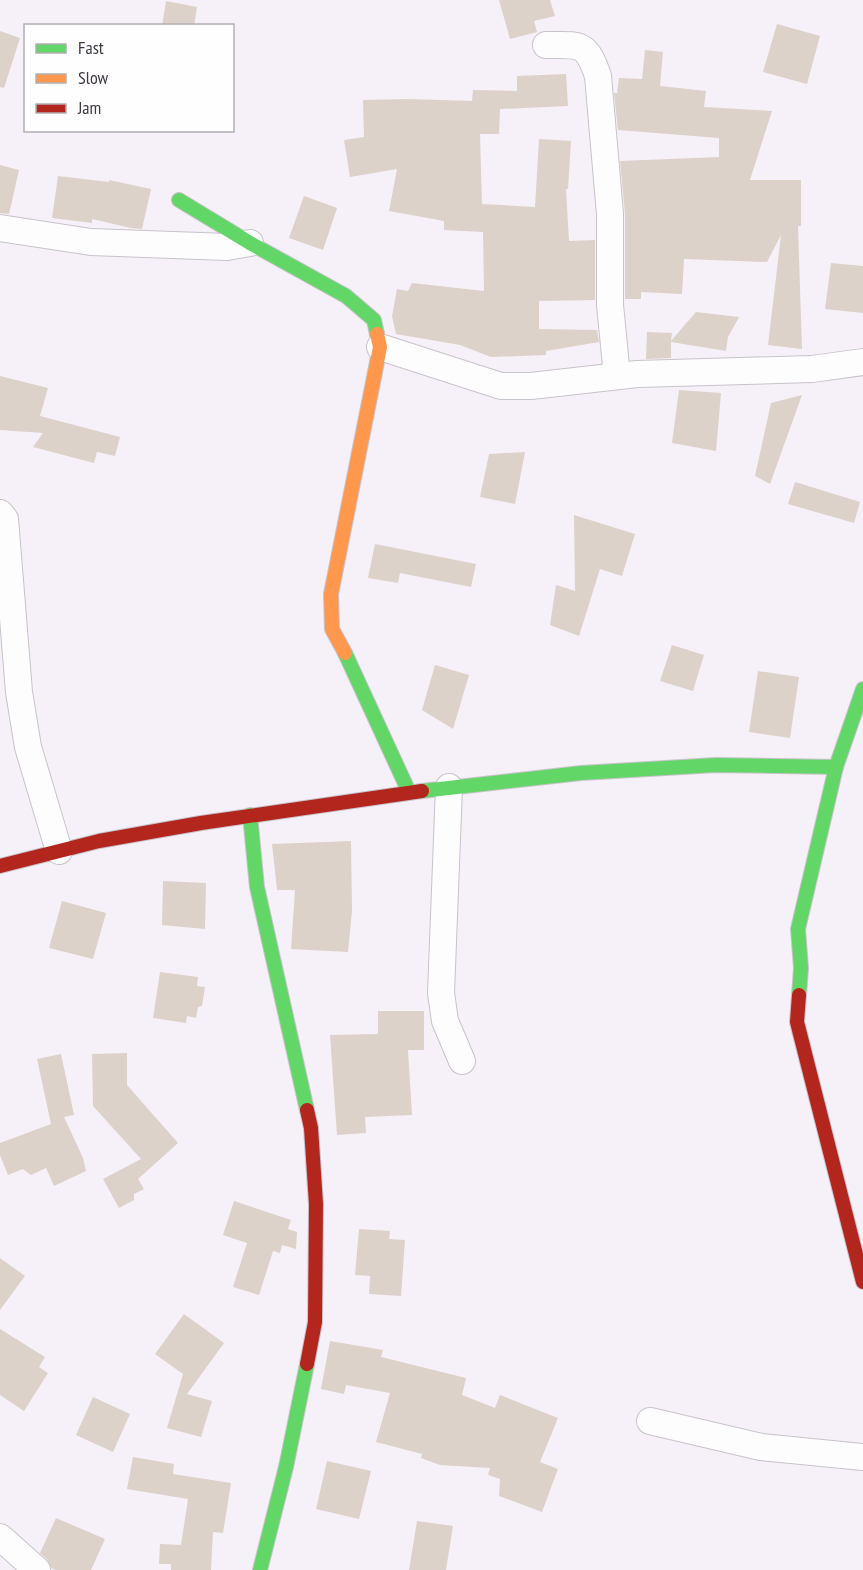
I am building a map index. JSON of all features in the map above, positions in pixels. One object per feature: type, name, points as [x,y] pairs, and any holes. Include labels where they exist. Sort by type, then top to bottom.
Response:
[{"type":"street","points":[[546,45],[576,45],[591,55],[598,76],[610,214],[610,305],[617,376]]},
{"type":"street","points":[[179,200],[249,243],[346,296],[374,320],[380,347],[331,594],[332,629],[409,792]]},
{"type":"street","points":[[0,228],[91,242],[227,247],[249,243]]},
{"type":"street","points":[[380,347],[501,386],[531,386],[617,376],[813,369],[863,362]]},
{"type":"street","points":[[0,513],[5,519],[19,692],[28,747],[59,851]]},
{"type":"street","points":[[863,688],[836,767],[798,929],[801,968],[797,1022],[863,1282]]},
{"type":"street","points":[[0,866],[99,842],[249,815],[409,792],[581,773],[716,765],[836,767]]},
{"type":"street","points":[[449,788],[441,993],[445,1021],[462,1061]]},
{"type":"street","points":[[249,815],[256,886],[311,1128],[316,1204],[315,1322],[286,1467],[260,1570]]},
{"type":"street","points":[[650,1421],[761,1447],[863,1457]]},
{"type":"street","points":[[0,1537],[37,1570]]},
{"type":"building","points":[[499,0],[550,0],[555,16],[534,21],[537,32],[510,39]]},
{"type":"building","points":[[166,1],[197,7],[194,24],[162,24]]},
{"type":"building","points":[[777,24],[820,36],[807,84],[763,72]]},
{"type":"building","points":[[0,31],[20,38],[4,88],[0,87]]},
{"type":"building","points":[[645,50],[663,52],[660,86],[706,91],[704,107],[772,111],[750,180],[801,180],[801,226],[798,226],[802,349],[768,345],[781,235],[767,262],[684,259],[682,294],[641,292],[641,299],[625,299],[625,214],[620,161],[719,157],[719,138],[618,130],[614,93],[617,93],[619,78],[642,79]]},
{"type":"building","points":[[566,74],[568,106],[500,109],[499,134],[480,134],[482,204],[535,207],[539,139],[571,141],[568,189],[566,189],[569,241],[595,240],[595,300],[539,301],[539,329],[597,330],[599,342],[546,351],[546,355],[491,357],[460,345],[396,334],[392,316],[397,289],[408,291],[412,283],[484,291],[483,232],[444,230],[444,221],[389,211],[397,169],[350,177],[344,140],[364,137],[363,100],[472,101],[473,90],[517,91],[517,76]]},
{"type":"building","points":[[0,165],[19,170],[9,214],[0,213]]},
{"type":"building","points":[[58,176],[109,182],[109,180],[151,189],[142,229],[92,219],[92,223],[52,218]]},
{"type":"building","points":[[304,196],[337,208],[323,250],[289,238]]},
{"type":"building","points":[[831,263],[863,266],[863,313],[825,309]]},
{"type":"building","points":[[696,312],[739,317],[728,337],[726,351],[671,342],[671,358],[646,359],[647,332],[672,333],[671,341]]},
{"type":"building","points":[[0,376],[48,388],[40,416],[120,437],[115,456],[97,452],[94,463],[33,447],[43,433],[0,430]]},
{"type":"building","points":[[679,390],[721,393],[716,451],[672,443]]},
{"type":"building","points":[[802,395],[770,484],[755,476],[771,403]]},
{"type":"building","points":[[525,452],[515,504],[480,497],[489,454]]},
{"type":"building","points":[[795,482],[860,502],[854,523],[788,504]]},
{"type":"building","points":[[574,515],[635,534],[622,576],[600,569],[579,636],[550,625],[556,585],[575,591]]},
{"type":"building","points":[[375,544],[476,564],[471,587],[400,573],[398,583],[368,578]]},
{"type":"building","points":[[672,645],[704,655],[693,691],[660,681]]},
{"type":"building","points":[[435,665],[469,675],[453,729],[422,710]]},
{"type":"building","points":[[758,671],[799,677],[790,738],[749,732]]},
{"type":"building","points":[[351,841],[352,911],[348,952],[291,949],[295,890],[277,890],[272,844]]},
{"type":"building","points":[[163,881],[206,883],[205,929],[162,925]]},
{"type":"building","points":[[62,901],[106,913],[93,959],[49,948]]},
{"type":"building","points":[[160,972],[198,977],[197,986],[205,987],[202,1006],[198,1007],[196,1018],[187,1016],[186,1023],[153,1018]]},
{"type":"building","points":[[378,1011],[424,1011],[424,1050],[408,1050],[412,1115],[365,1117],[366,1133],[337,1135],[330,1035],[378,1034]]},
{"type":"building","points":[[127,1053],[127,1085],[178,1143],[138,1179],[144,1189],[134,1194],[134,1200],[119,1208],[103,1179],[141,1159],[93,1106],[92,1054]]},
{"type":"building","points":[[61,1054],[74,1115],[64,1117],[83,1158],[86,1171],[54,1186],[46,1168],[31,1175],[23,1169],[8,1175],[0,1155],[0,1143],[51,1124],[37,1059]]},
{"type":"building","points":[[234,1201],[291,1220],[288,1229],[297,1232],[296,1249],[282,1245],[280,1253],[273,1251],[259,1295],[233,1287],[247,1243],[223,1235]]},
{"type":"building","points":[[359,1229],[390,1231],[389,1239],[405,1240],[401,1296],[369,1294],[370,1276],[355,1275]]},
{"type":"building","points":[[0,1258],[25,1276],[0,1310]]},
{"type":"building","points":[[184,1314],[224,1343],[187,1394],[212,1401],[201,1437],[167,1428],[183,1374],[155,1354]]},
{"type":"building","points":[[0,1329],[45,1357],[39,1367],[48,1373],[24,1411],[0,1395]]},
{"type":"building","points":[[330,1341],[383,1350],[381,1357],[466,1378],[462,1395],[495,1408],[500,1395],[558,1418],[540,1462],[558,1469],[542,1512],[499,1496],[500,1479],[488,1475],[490,1468],[440,1465],[421,1458],[422,1454],[376,1442],[390,1393],[346,1385],[344,1394],[321,1389]]},
{"type":"building","points":[[93,1397],[130,1414],[113,1452],[76,1435]]},
{"type":"building","points":[[133,1457],[174,1464],[173,1474],[231,1483],[223,1533],[213,1532],[211,1570],[171,1570],[171,1564],[159,1564],[160,1544],[181,1545],[188,1499],[127,1489]]},
{"type":"building","points":[[327,1461],[371,1471],[359,1519],[316,1509]]},
{"type":"building","points":[[56,1518],[105,1539],[91,1570],[56,1570],[51,1568],[47,1559],[40,1553]]},
{"type":"building","points":[[417,1521],[453,1526],[446,1570],[409,1570]]},
{"type":"traffic: fast","points":[[179,200],[250,243],[346,296],[374,320],[377,334]]},
{"type":"traffic: fast","points":[[345,653],[409,792]]},
{"type":"traffic: fast","points":[[799,995],[801,968],[798,929],[836,767],[863,689]]},
{"type":"traffic: fast","points":[[422,791],[581,773],[716,765],[836,767]]},
{"type":"traffic: fast","points":[[250,815],[257,887],[307,1110]]},
{"type":"traffic: fast","points":[[260,1570],[286,1467],[307,1364]]},
{"type":"traffic: slow","points":[[345,653],[332,629],[331,594],[380,347],[377,334]]},
{"type":"traffic: jam","points":[[0,866],[99,841],[201,823],[422,791]]},
{"type":"traffic: jam","points":[[799,995],[797,1022],[863,1282]]},
{"type":"traffic: jam","points":[[307,1110],[311,1128],[316,1204],[315,1322],[307,1364]]}]
